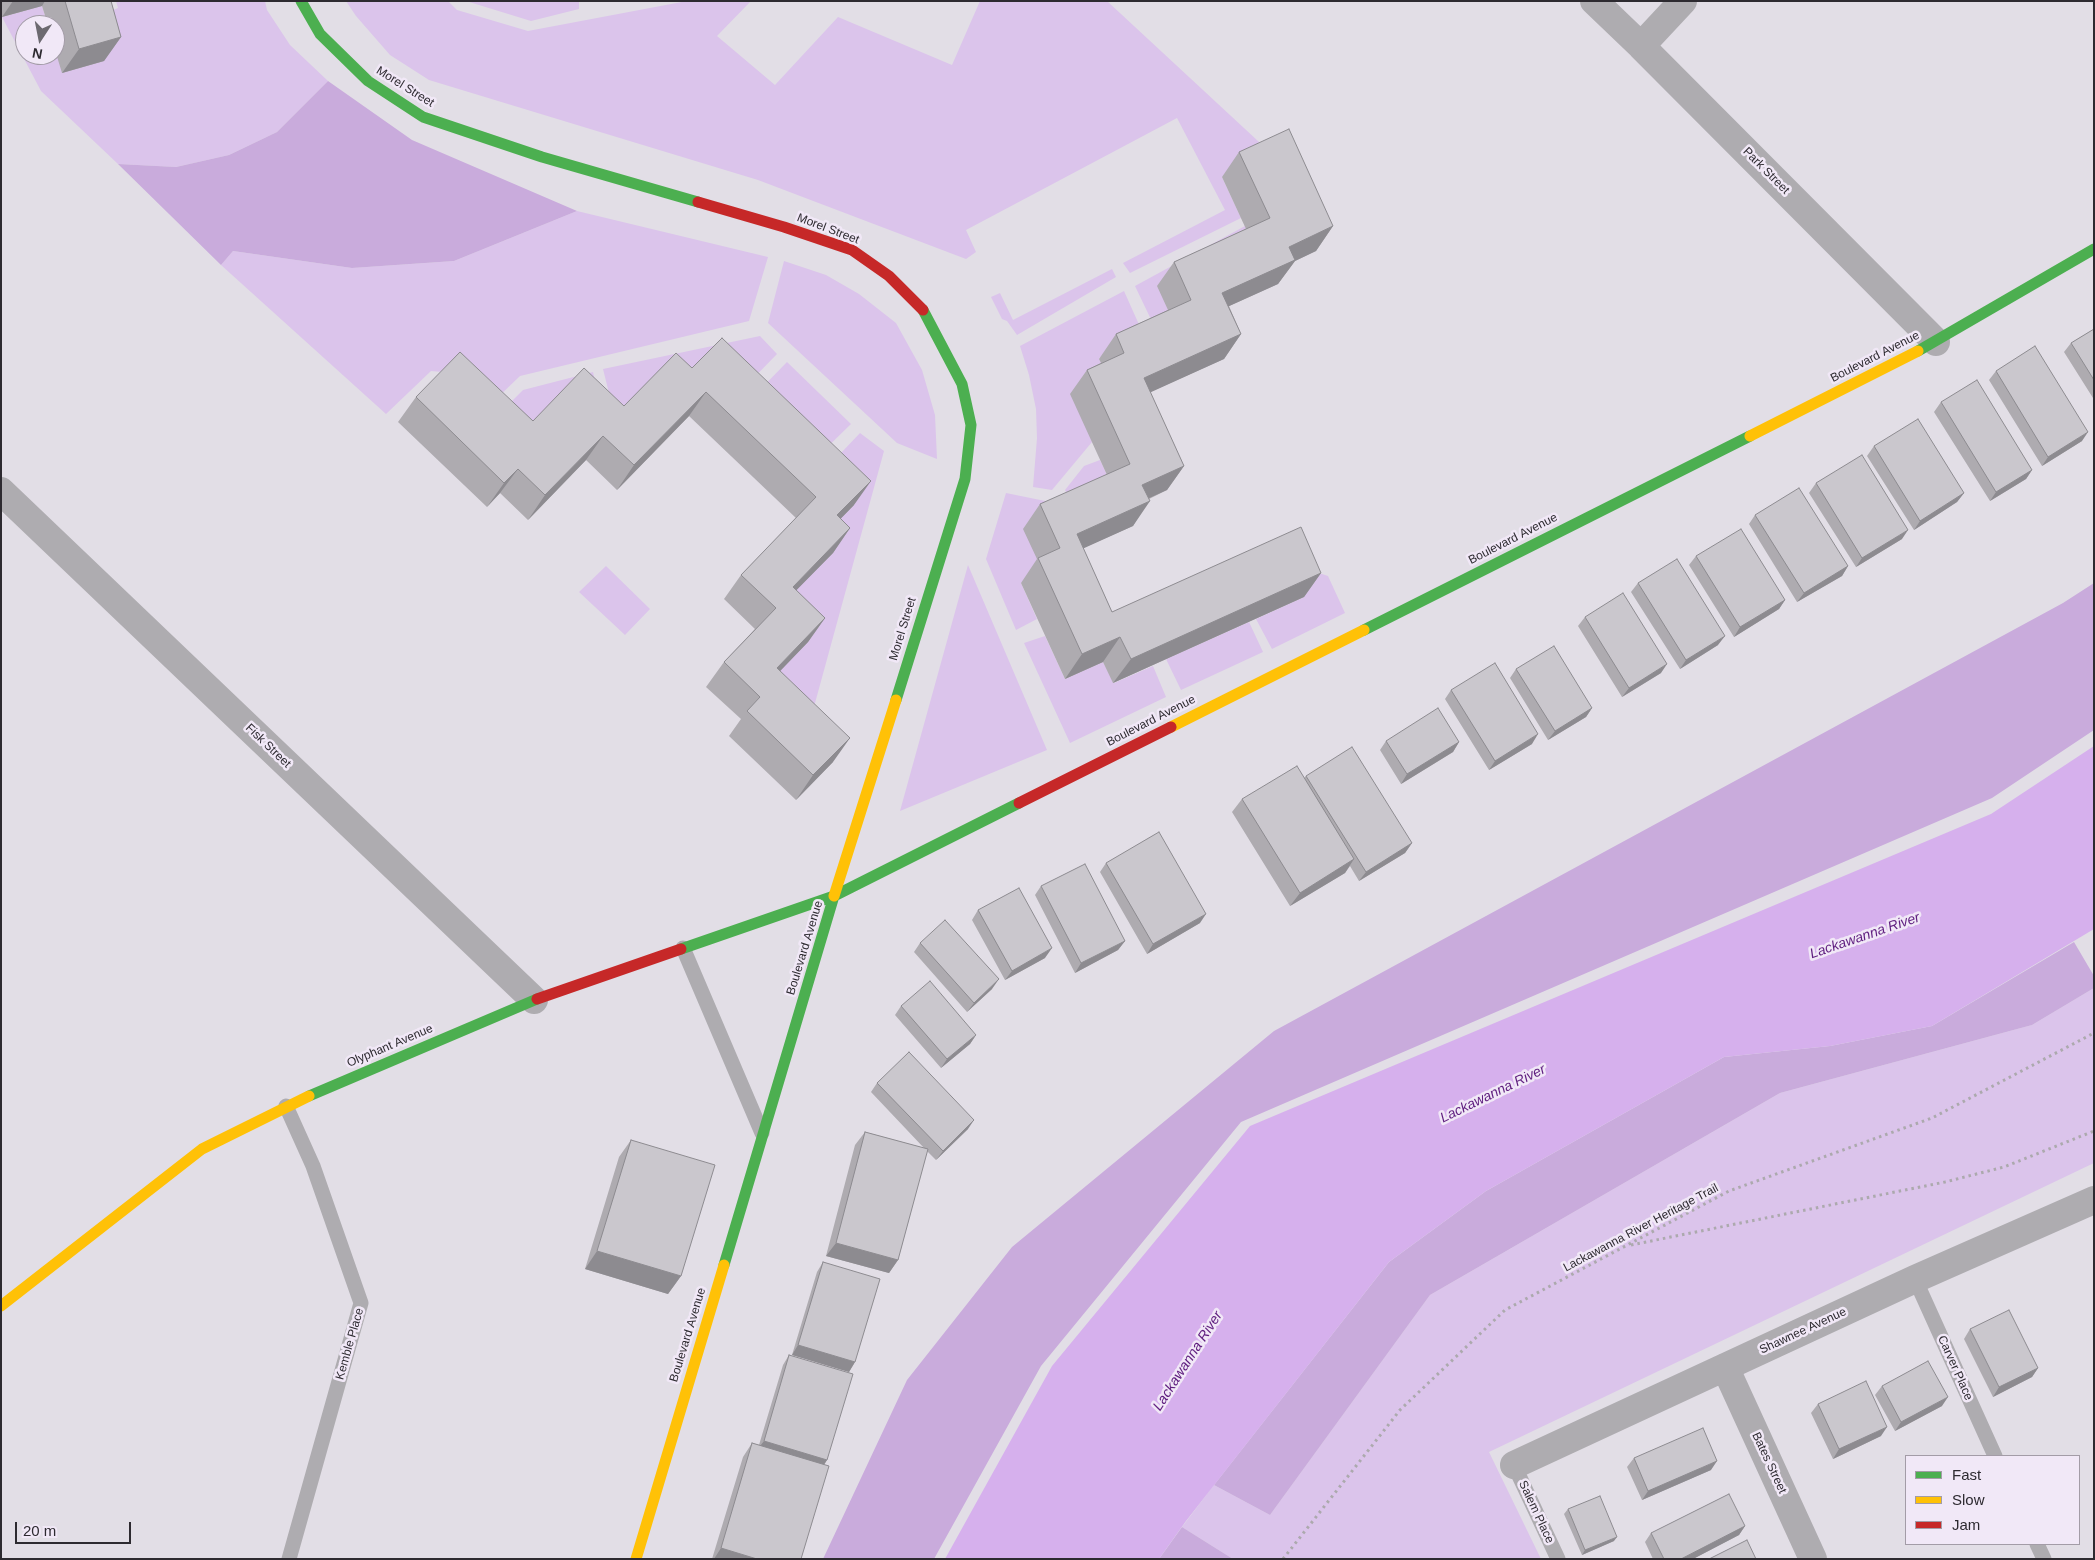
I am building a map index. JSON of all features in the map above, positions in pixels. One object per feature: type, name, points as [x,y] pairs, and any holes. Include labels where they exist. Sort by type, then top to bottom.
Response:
[{"type":"street","name":"Morel Street","points":[[301,1],[320,34],[368,81],[423,116],[542,157],[784,227],[852,250],[889,276],[922,308],[962,384],[971,425],[965,479],[834,896]]},
{"type":"street","name":"Park Street","points":[[1594,1],[1936,342]]},
{"type":"street","points":[[1641,46],[1683,1]]},
{"type":"street","name":"Boulevard Avenue","points":[[636,1559],[834,896],[1936,342],[2094,250]]},
{"type":"street","name":"Fisk Street","points":[[1,491],[534,1000]]},
{"type":"street","name":"Olyphant Avenue","points":[[1,1306],[202,1149],[286,1106],[534,1000],[834,896]]},
{"type":"street","name":"Shawnee Avenue","points":[[1514,1465],[1915,1279],[2094,1200]]},
{"type":"street","name":"Bates Street","points":[[1725,1367],[1813,1559]]},
{"type":"lane","points":[[683,948],[763,1135]]},
{"type":"lane","name":"Kemble Place","points":[[286,1106],[312,1166],[361,1303],[289,1559]]},
{"type":"lane","name":"Carver Place","points":[[1915,1279],[1995,1455]]},
{"type":"lane","name":"Salem Place","points":[[1514,1465],[1558,1559]]},
{"type":"lane","points":[[2037,1545],[2044,1559]]},
{"type":"path","name":"Lackawanna River Heritage Trail","points":[[1283,1559],[1400,1410],[1505,1310],[1729,1191],[1932,1118],[2094,1033]]},
{"type":"path","points":[[1626,1246],[1945,1182],[2004,1167],[2094,1130]]},
{"type":"shaded area","points":[[116,1],[265,1],[267,10],[290,45],[328,81],[277,132],[229,155],[176,167],[118,164],[41,91],[27,65],[65,65],[65,42],[92,19],[118,8]]},
{"type":"shaded area","points":[[346,1],[448,1],[457,10],[528,31],[687,1],[751,1],[717,36],[775,85],[838,17],[952,65],[980,1],[1107,1],[1272,154],[1222,177],[1241,218],[1130,273],[1123,263],[1225,210],[1177,118],[966,230],[976,252],[966,259],[758,180],[429,80],[390,55],[356,16]]},
{"type":"shaded area","points":[[466,1],[579,1],[579,9],[531,21]]},
{"type":"shaded area","points":[[42,6],[45,15],[15,15],[15,42],[2,17]]},
{"type":"shaded area","points":[[328,81],[412,140],[577,211],[454,261],[352,268],[233,251],[221,265],[118,164],[176,167],[229,155],[277,132]]},
{"type":"shaded area","points":[[577,211],[768,257],[749,321],[520,376],[494,401],[465,374],[431,371],[386,414],[221,265],[233,251],[352,268],[454,261]]},
{"type":"shaded area","points":[[1245,226],[1252,242],[1174,324],[1157,332],[1135,286]]},
{"type":"shaded area","points":[[784,261],[826,275],[859,294],[896,323],[922,370],[935,415],[937,459],[897,443],[768,323]]},
{"type":"shaded area","points":[[1112,269],[1116,277],[1017,335],[1007,321],[1002,319],[991,297],[1000,293],[1013,320]]},
{"type":"shaded area","points":[[1124,291],[1145,338],[1099,358],[1107,377],[1092,442],[1052,490],[1033,487],[1037,438],[1036,409],[1029,375],[1020,346]]},
{"type":"shaded area","points":[[760,336],[777,354],[738,394],[616,421],[603,369]]},
{"type":"shaded area","points":[[787,362],[851,424],[810,464],[747,403]]},
{"type":"shaded area","points":[[593,372],[607,431],[529,432],[503,410],[523,390]]},
{"type":"shaded area","points":[[860,433],[884,451],[809,725],[760,692],[776,611],[821,474]]},
{"type":"shaded area","points":[[1100,460],[1113,488],[1073,506],[1065,490],[1084,466]]},
{"type":"shaded area","points":[[1006,493],[1055,503],[1043,573],[1021,583],[1037,619],[1016,630],[986,559]]},
{"type":"shaded area","points":[[1289,563],[1328,576],[1345,613],[1272,649],[1256,619],[1304,597]]},
{"type":"shaded area","points":[[968,565],[1047,750],[900,811]]},
{"type":"shaded area","points":[[606,566],[650,609],[625,635],[579,592]]},
{"type":"shaded area","points":[[2094,583],[2094,730],[1992,798],[1241,1122],[1041,1366],[934,1559],[823,1559],[907,1380],[1012,1247],[1274,1031],[2063,603]]},
{"type":"shaded area","points":[[1249,622],[1263,652],[1181,690],[1166,659]]},
{"type":"shaded area","points":[[1045,636],[1065,679],[1103,662],[1114,683],[1153,666],[1166,697],[1070,743],[1024,643]]},
{"type":"shaded area","points":[[2074,942],[2094,976],[2094,988],[2032,1025],[1780,1093],[1430,1295],[1270,1515],[1214,1485],[1389,1262],[1486,1191],[1724,1057],[1830,1046],[1932,1026]]},
{"type":"shaded area","points":[[2094,988],[2094,1163],[1489,1452],[1541,1559],[1233,1559],[1182,1527],[1214,1485],[1270,1515],[1430,1295],[1780,1093],[2032,1025]]},
{"type":"shaded area","points":[[1182,1527],[1233,1559],[1159,1559]]},
{"type":"water","name":"Lackawanna River","points":[[2094,746],[2094,929],[1932,1026],[1830,1046],[1724,1057],[1486,1191],[1389,1262],[1186,1521],[1159,1559],[945,1559],[1052,1366],[1250,1126],[1991,814]]},
{"type":"building","points":[[65,1],[111,1],[121,37],[79,49]]},
{"type":"building","points":[[1289,129],[1333,226],[1289,247],[1295,260],[1222,293],[1241,334],[1144,378],[1184,466],[1142,485],[1150,501],[1077,534],[1112,612],[1301,527],[1321,573],[1131,659],[1120,637],[1082,654],[1038,558],[1060,548],[1040,504],[1130,464],[1087,370],[1124,353],[1116,334],[1191,300],[1174,262],[1270,218],[1239,152]]},
{"type":"building","points":[[2094,329],[2094,380],[2071,343]]},
{"type":"building","points":[[722,338],[871,481],[837,515],[850,528],[793,587],[825,618],[777,668],[850,738],[813,775],[747,711],[760,697],[724,662],[776,608],[741,575],[816,497],[706,392],[634,465],[603,436],[545,495],[518,469],[504,483],[416,397],[460,352],[533,421],[584,368],[624,406],[676,353],[692,368]]},
{"type":"building","points":[[2035,346],[2088,432],[2048,457],[1996,371]]},
{"type":"building","points":[[1977,380],[2032,470],[1996,492],[1941,402]]},
{"type":"building","points":[[1918,419],[1964,493],[1920,521],[1874,446]]},
{"type":"building","points":[[1862,455],[1908,530],[1862,558],[1816,483]]},
{"type":"building","points":[[1799,488],[1848,566],[1804,593],[1755,515]]},
{"type":"building","points":[[1741,529],[1785,600],[1740,627],[1696,556]]},
{"type":"building","points":[[1677,559],[1725,636],[1686,660],[1638,583]]},
{"type":"building","points":[[1623,593],[1667,664],[1629,688],[1585,617]]},
{"type":"building","points":[[1554,646],[1592,708],[1555,731],[1516,669]]},
{"type":"building","points":[[1495,663],[1538,734],[1495,761],[1451,690]]},
{"type":"building","points":[[1438,708],[1459,742],[1407,774],[1386,741]]},
{"type":"building","points":[[1352,747],[1412,843],[1366,872],[1306,776]]},
{"type":"building","points":[[1297,766],[1354,859],[1300,893],[1242,799]]},
{"type":"building","points":[[1159,832],[1206,914],[1153,944],[1106,863]]},
{"type":"building","points":[[1085,864],[1125,941],[1081,963],[1041,886]]},
{"type":"building","points":[[1019,888],[1052,948],[1012,971],[978,910]]},
{"type":"building","points":[[945,920],[999,979],[974,1003],[920,943]]},
{"type":"building","points":[[930,981],[976,1035],[947,1059],[901,1006]]},
{"type":"building","points":[[909,1052],[974,1120],[943,1151],[877,1083]]},
{"type":"building","points":[[865,1132],[928,1149],[898,1260],[836,1243]]},
{"type":"building","points":[[631,1140],[715,1165],[681,1276],[597,1251]]},
{"type":"building","points":[[823,1262],[880,1279],[855,1362],[798,1345]]},
{"type":"building","points":[[2009,1310],[2038,1368],[1999,1387],[1970,1329]]},
{"type":"building","points":[[789,1355],[853,1374],[827,1460],[764,1441]]},
{"type":"building","points":[[1928,1361],[1948,1397],[1901,1422],[1882,1386]]},
{"type":"building","points":[[1866,1381],[1887,1427],[1839,1449],[1818,1404]]},
{"type":"building","points":[[1703,1428],[1717,1461],[1648,1491],[1634,1458]]},
{"type":"building","points":[[752,1443],[829,1466],[801,1559],[757,1559],[721,1548]]},
{"type":"building","points":[[1729,1494],[1745,1526],[1681,1559],[1664,1559],[1651,1533]]},
{"type":"building","points":[[1600,1496],[1617,1537],[1585,1550],[1568,1509]]},
{"type":"building","points":[[1747,1540],[1756,1559],[1709,1559]]},
{"type":"traffic: fast","points":[[301,1],[320,34],[368,81],[423,117],[542,157],[698,202]]},
{"type":"traffic: fast","points":[[1918,351],[2094,249]]},
{"type":"traffic: fast","points":[[896,700],[965,479],[971,425],[962,384],[923,310]]},
{"type":"traffic: fast","points":[[1364,630],[1750,436]]},
{"type":"traffic: fast","points":[[681,949],[834,896],[1019,803]]},
{"type":"traffic: fast","points":[[724,1265],[834,896]]},
{"type":"traffic: fast","points":[[309,1096],[537,999]]},
{"type":"traffic: slow","points":[[1750,436],[1918,351]]},
{"type":"traffic: slow","points":[[1171,727],[1364,630]]},
{"type":"traffic: slow","points":[[834,896],[896,700]]},
{"type":"traffic: slow","points":[[1,1306],[202,1149],[309,1096]]},
{"type":"traffic: slow","points":[[636,1559],[724,1265]]},
{"type":"traffic: jam","points":[[698,202],[784,227],[852,250],[889,276],[923,310]]},
{"type":"traffic: jam","points":[[1019,803],[1171,727]]},
{"type":"traffic: jam","points":[[537,999],[681,949]]}]
